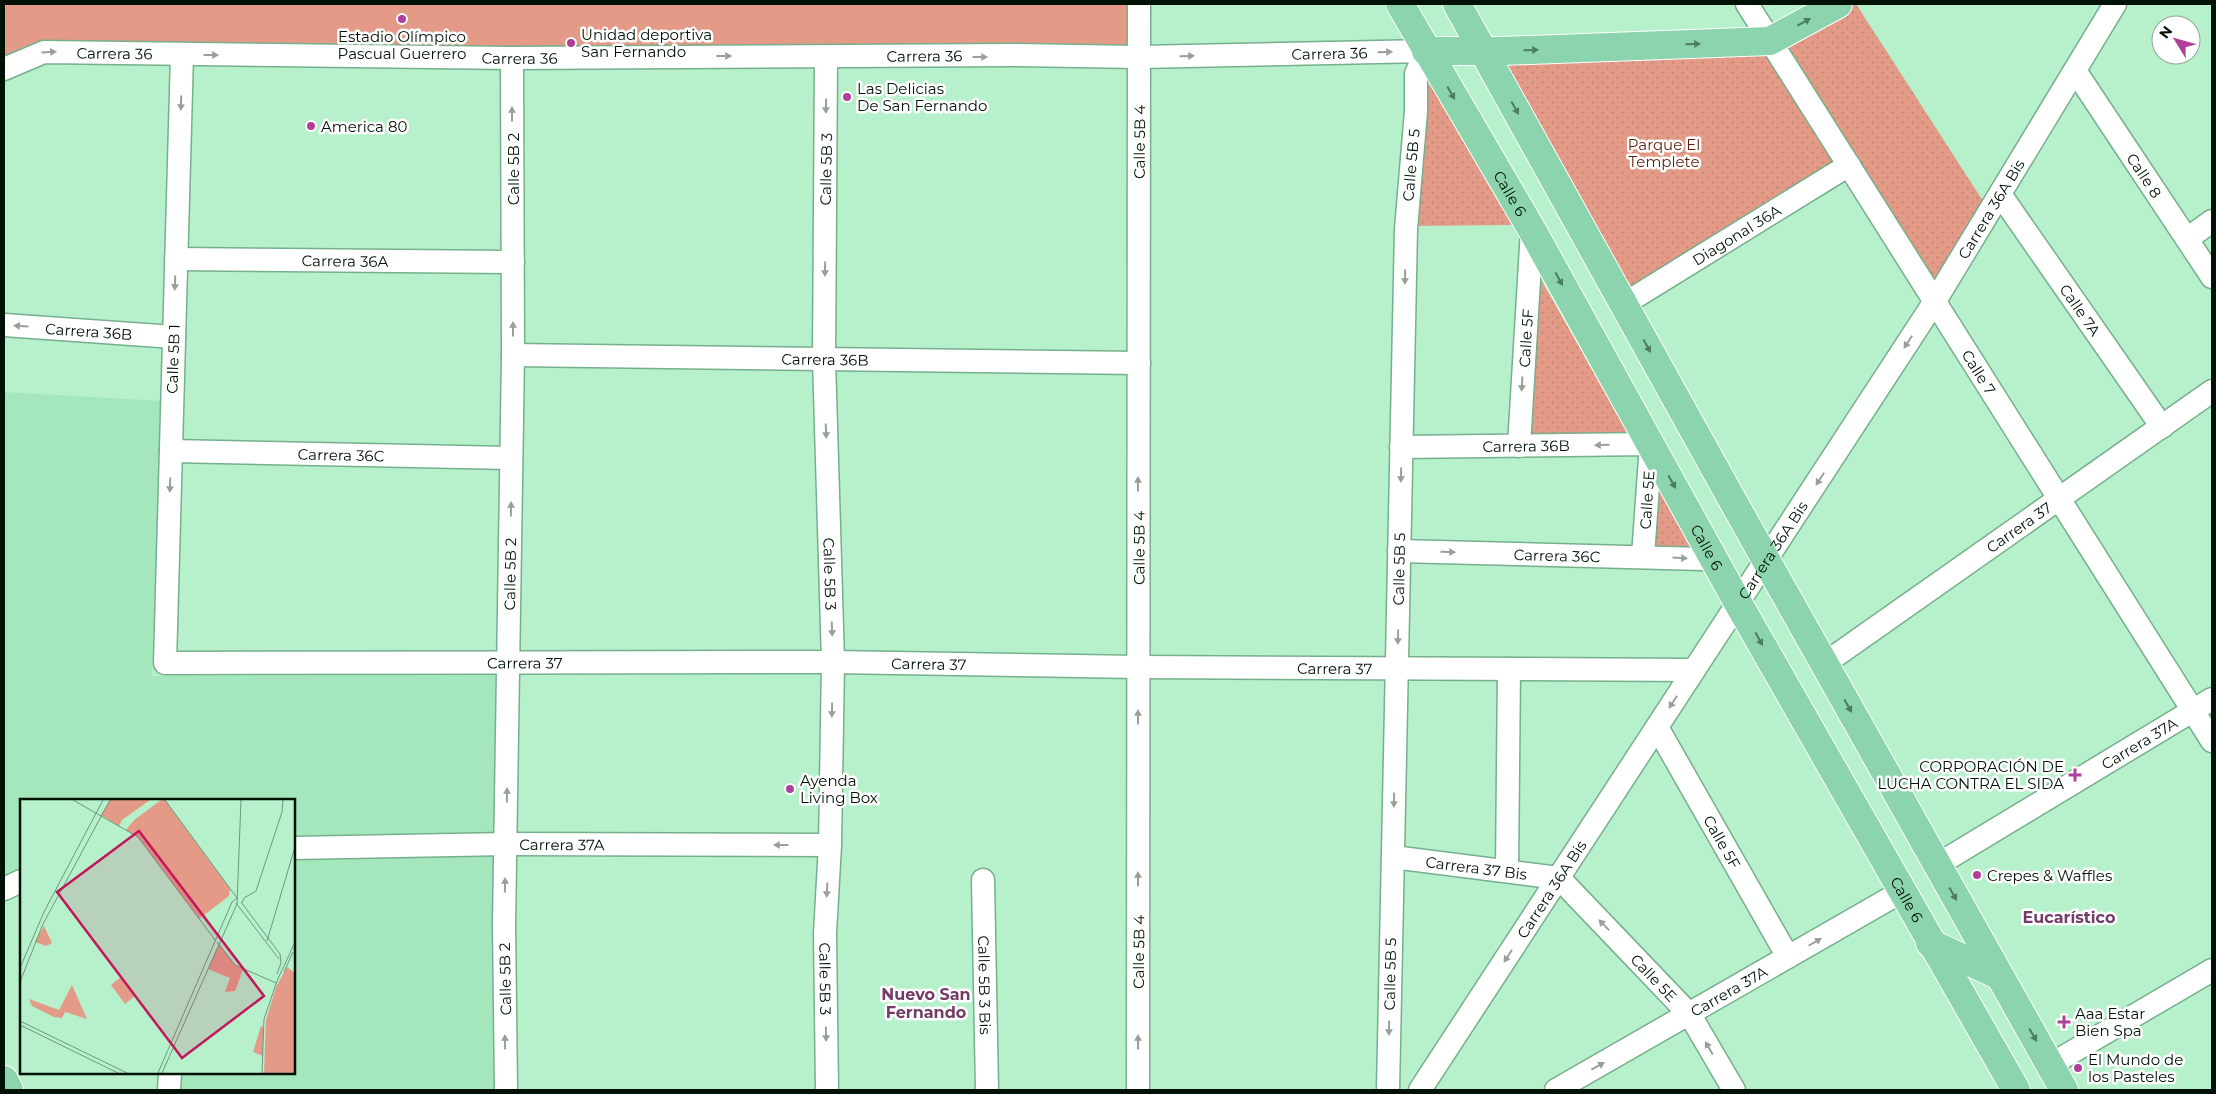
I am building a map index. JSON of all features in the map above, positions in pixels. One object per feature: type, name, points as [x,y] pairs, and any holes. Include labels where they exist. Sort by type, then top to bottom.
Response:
[{"type":"main road","name":"Calle 6","points":[[1400,4],[1532,230],[2009,1088]]},
{"type":"main road","points":[[1457,4],[1824,664],[2064,1090]]},
{"type":"main road","name":"Carrera 36","points":[[1426,51],[1770,41],[1838,4]]},
{"type":"main road","points":[[1930,943],[1998,975]]},
{"type":"main road","points":[[4,1080],[9,1090]]},
{"type":"street","name":"Calle 5B 4","points":[[1138,1090],[1139,4]]},
{"type":"street","name":"Calle 7","points":[[1747,4],[2212,741]]},
{"type":"street","name":"Carrera 36A Bis","points":[[1420,1090],[1766,560],[1778,545],[1935,301],[2076,72],[2115,4]]},
{"type":"street","name":"Carrera 36","points":[[4,69],[44,52],[512,58],[781,56],[826,58],[1014,55],[1139,57],[1426,51]]},
{"type":"street","name":"Calle 5B 5","points":[[1388,1090],[1406,229],[1416,111],[1416,74],[1426,51]]},
{"type":"street","name":"Calle 5B 1","points":[[165,663],[182,55]]},
{"type":"street","name":"Calle 5B 2","points":[[506,1090],[504,935],[510,663],[513,355],[512,58]]},
{"type":"street","name":"Calle 5B 3","points":[[826,58],[824,359],[834,662],[830,845],[825,933],[827,1090]]},
{"type":"street","name":"Calle 8","points":[[2076,72],[2212,277]]},
{"type":"street","name":"Diagonal 36A","points":[[1624,304],[1849,165]]},
{"type":"street","name":"Calle 7A","points":[[2000,194],[2162,427]]},
{"type":"street","points":[[2187,239],[2212,221]]},
{"type":"street","name":"Calle 5F","points":[[1519,446],[1532,230]]},
{"type":"street","name":"Carrera 36A","points":[[176,258],[513,262]]},
{"type":"street","name":"Carrera 36B","points":[[4,325],[174,337]]},
{"type":"street","name":"Carrera 36B","points":[[513,355],[1138,363]]},
{"type":"street","name":"Carrera 37","points":[[1824,664],[2212,392]]},
{"type":"street","name":"Carrera 36B","points":[[1402,447],[1651,444]]},
{"type":"street","name":"Calle 5E","points":[[1643,556],[1651,444]]},
{"type":"street","name":"Carrera 36C","points":[[171,452],[512,458]]},
{"type":"street","name":"Carrera 36C","points":[[1399,551],[1713,558]]},
{"type":"street","name":"Carrera 37","points":[[165,663],[834,662],[1138,667],[1694,670]]},
{"type":"street","points":[[1507,870],[1509,669]]},
{"type":"street","name":"Carrera 37A","points":[[1937,865],[2212,699]]},
{"type":"street","name":"Calle 5F","points":[[1657,727],[1788,957]]},
{"type":"street","name":"Carrera 37A","points":[[295,848],[506,844],[830,845]]},
{"type":"street","name":"Carrera 37 Bis","points":[[1393,858],[1507,870],[1559,878]]},
{"type":"street","name":"Calle 5E","points":[[1559,878],[1690,1015],[1734,1090]]},
{"type":"street","name":"Calle 5B 3 Bis","points":[[983,880],[986,1090]]},
{"type":"street","points":[[4,889],[20,881]]},
{"type":"street","name":"Carrera 37A","points":[[1556,1090],[1690,1015],[1901,892]]},
{"type":"street","points":[[2050,1065],[2212,970]]},
{"type":"street","points":[[169,1090],[170,1074]]},
{"type":"shaded area","points":[[4,392],[162,401],[152,676],[499,674],[495,836],[295,837],[295,799],[20,799],[20,870],[4,878]]},
{"type":"shaded area","points":[[506,844],[506,1090],[169,1090],[170,1074],[295,1074],[295,848]]},
{"type":"green space","name":"Unidad deportiva San Fernando","points":[[4,4],[1139,4],[1139,57],[44,52],[4,69]]},
{"type":"green space","name":"Parque El Templete","points":[[1838,4],[1856,4],[1983,201],[1935,301],[1849,165],[1624,304],[1494,70],[1502,51],[1770,41]]},
{"type":"green space","points":[[1433,84],[1512,225],[1410,226],[1422,86]]},
{"type":"green space","points":[[1539,276],[1629,435],[1522,443]]},
{"type":"green space","points":[[1654,474],[1698,557],[1646,553]]},
{"type":"place","name":"Estadio Olímpico Pascual Guerrero","points":[[402,19]]},
{"type":"place","name":"Unidad deportiva San Fernando","points":[[571,43]]},
{"type":"place","name":"Las Delicias De San Fernando","points":[[847,97]]},
{"type":"place","name":"America 80","points":[[311,126]]},
{"type":"place","name":"CORPORACIÓN DE LUCHA CONTRA EL SIDA","points":[[2075,775]]},
{"type":"place","name":"Ayenda Living Box","points":[[790,789]]},
{"type":"place","name":"Crepes & Waffles","points":[[1977,875]]},
{"type":"place","name":"Aaa Estar Bien Spa","points":[[2064,1022]]},
{"type":"place","name":"El Mundo de los Pasteles","points":[[2078,1068]]},
{"type":"district","name":"Eucarístico","points":[[2069,917]]},
{"type":"district","name":"Nuevo San Fernando","points":[[926,1003]]}]
